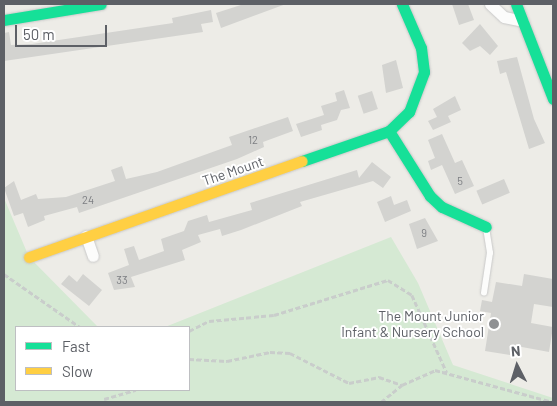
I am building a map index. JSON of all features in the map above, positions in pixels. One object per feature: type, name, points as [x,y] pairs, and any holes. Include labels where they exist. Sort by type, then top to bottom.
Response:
[{"type":"street","points":[[4,20],[101,4]]},
{"type":"street","name":"The Mount","points":[[29,257],[389,131],[409,112],[424,72],[421,48],[402,4]]},
{"type":"street","points":[[490,4],[504,16],[523,21]]},
{"type":"street","points":[[516,4],[553,99]]},
{"type":"street","points":[[389,131],[430,196],[442,207],[486,227]]},
{"type":"street","points":[[86,236],[94,256]]},
{"type":"lane","points":[[484,293],[490,252],[486,227]]},
{"type":"path","points":[[4,274],[79,326]]},
{"type":"path","points":[[190,331],[210,321],[274,314],[388,280],[412,295],[448,373]]},
{"type":"path","points":[[190,358],[227,362],[270,352],[290,353],[349,383],[379,377],[402,385]]},
{"type":"path","points":[[381,402],[402,385],[435,370],[553,402]]},
{"type":"path","points":[[104,399],[132,391]]},
{"type":"green space","points":[[4,198],[29,257],[97,326],[15,326],[15,391],[190,391],[190,326],[168,326],[391,237],[418,283],[453,365],[553,398],[553,402],[4,402]]},
{"type":"building","points":[[244,4],[286,4],[221,28],[216,13]]},
{"type":"building","points":[[452,4],[468,4],[474,20],[459,25]]},
{"type":"building","points":[[211,10],[213,22],[201,24],[203,32],[4,61],[4,33],[9,32],[11,45],[32,44],[173,23],[172,18]]},
{"type":"building","points":[[480,24],[498,46],[490,55],[480,46],[470,51],[462,43]]},
{"type":"building","points":[[517,57],[534,119],[545,143],[529,149],[506,72],[500,74],[497,61]]},
{"type":"building","points":[[396,60],[403,88],[386,93],[382,65]]},
{"type":"building","points":[[344,90],[350,108],[341,110],[337,120],[321,125],[322,130],[301,137],[296,124],[324,115],[321,106],[337,101],[335,93]]},
{"type":"building","points":[[372,91],[378,109],[364,114],[358,96]]},
{"type":"building","points":[[455,96],[461,110],[448,116],[451,122],[433,130],[428,121],[437,117],[433,109]]},
{"type":"building","points":[[288,117],[293,131],[263,142],[264,147],[237,159],[79,213],[77,207],[44,216],[45,220],[28,227],[23,213],[14,216],[4,188],[14,181],[21,200],[36,194],[38,199],[66,197],[115,181],[111,170],[122,166],[126,179],[157,172],[232,145],[229,137]]},
{"type":"building","points":[[442,134],[455,163],[462,160],[474,186],[455,194],[442,165],[431,170],[428,161],[435,158],[428,140]]},
{"type":"building","points":[[372,162],[391,177],[383,188],[373,181],[300,202],[302,206],[222,236],[220,229],[198,235],[201,242],[182,250],[185,260],[131,277],[135,287],[114,290],[108,273],[129,265],[124,249],[134,246],[139,260],[164,251],[161,239],[184,231],[188,221],[207,215],[209,222],[252,210],[250,203],[357,170],[359,178]]},
{"type":"building","points":[[504,179],[510,193],[482,205],[476,191]]},
{"type":"building","points":[[391,196],[394,205],[407,200],[411,211],[385,222],[377,202]]},
{"type":"building","points":[[425,218],[438,241],[417,249],[409,224]]},
{"type":"building","points":[[83,274],[102,290],[89,306],[61,284],[69,275],[77,282]]},
{"type":"building","points":[[524,274],[553,279],[553,307],[534,304],[531,323],[553,327],[549,352],[511,345],[510,355],[485,351],[491,313],[480,311],[482,300],[492,302],[496,282],[522,286]]},
{"type":"traffic: fast","points":[[4,20],[101,4]]},
{"type":"traffic: fast","points":[[302,161],[389,131],[409,112],[424,72],[421,48],[402,4]]},
{"type":"traffic: fast","points":[[516,4],[553,99]]},
{"type":"traffic: fast","points":[[389,131],[430,196],[442,207],[486,227]]},
{"type":"traffic: slow","points":[[29,257],[302,161]]},
{"type":"place","name":"The Mount Junior Infant & Nursery School","points":[[494,324]]}]
